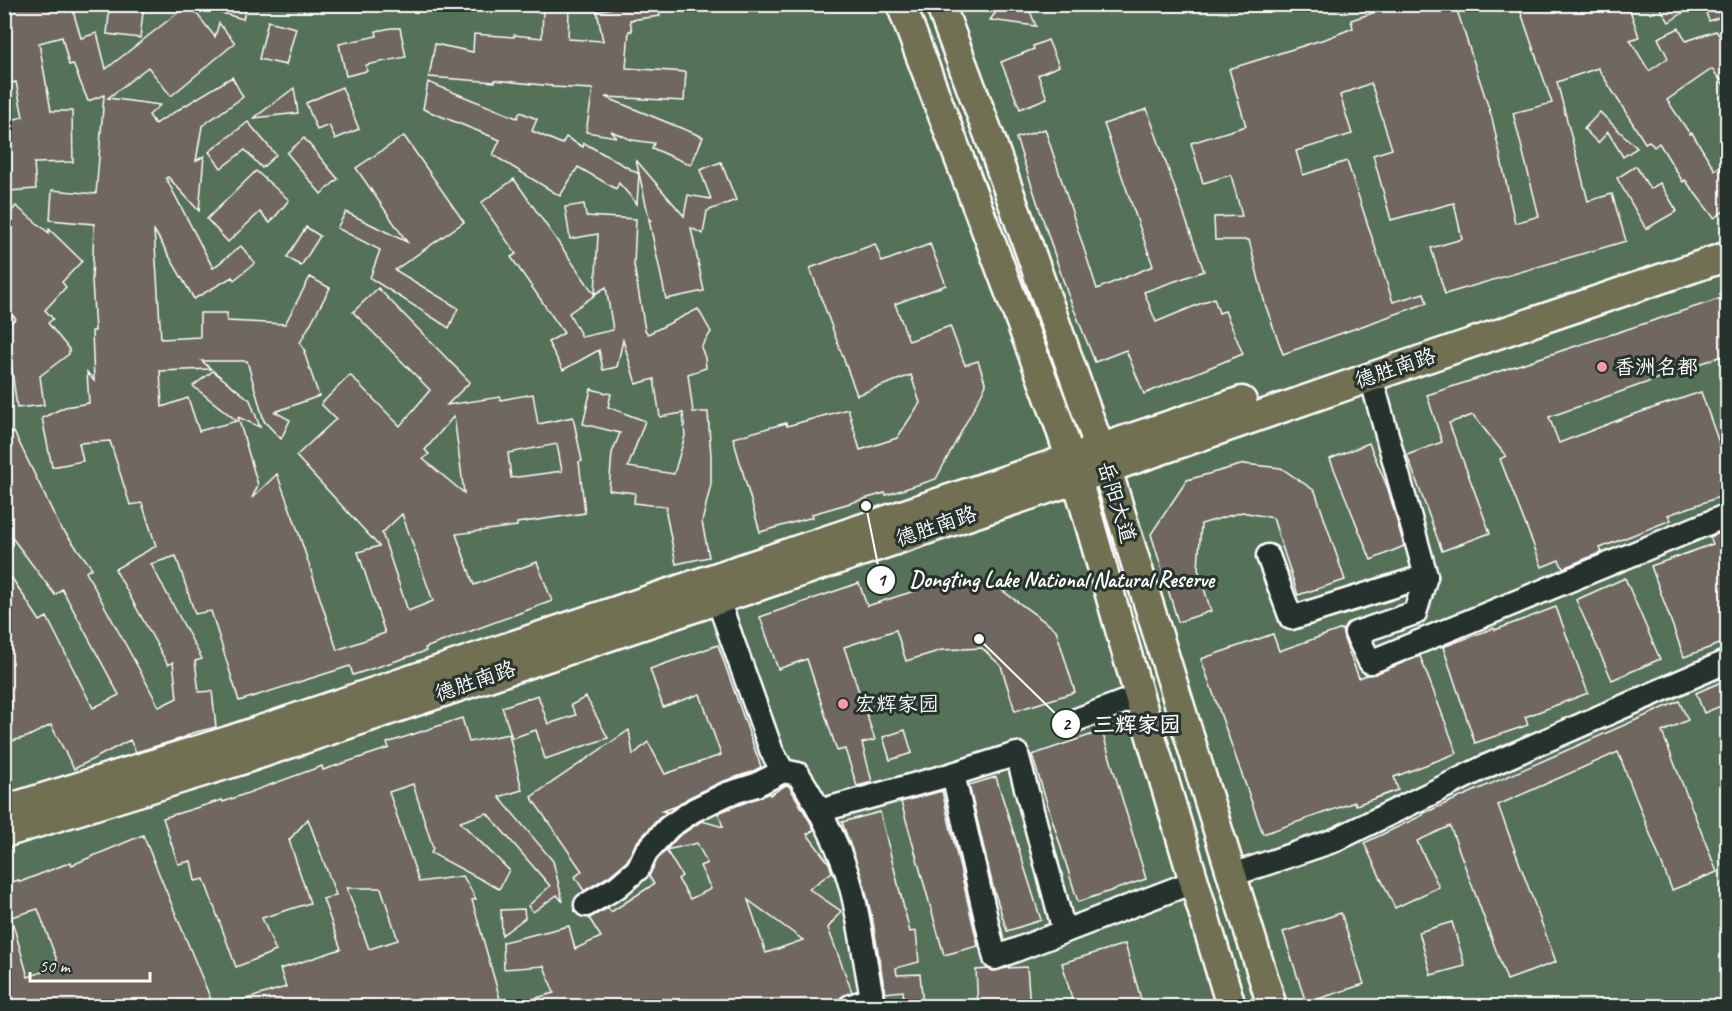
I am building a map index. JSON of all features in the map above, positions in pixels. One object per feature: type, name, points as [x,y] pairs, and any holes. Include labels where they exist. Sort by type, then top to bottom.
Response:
[{"type":"main road","name":"岳阳大道","points":[[901,4],[1057,418],[1074,469],[1193,882],[1232,1006]]},
{"type":"main road","name":"岳阳大道","points":[[940,4],[1104,458],[1272,1006]]},
{"type":"main road","name":"德胜南路","points":[[4,833],[238,761],[718,600],[1104,458],[1728,239]]},
{"type":"main road","name":"德胜南路","points":[[1104,458],[1371,377],[1728,256]]},
{"type":"main road","name":"德胜南路","points":[[4,810],[228,741],[1074,469]]},
{"type":"street","points":[[1371,377],[1426,576],[1415,613],[1356,633],[1370,662],[1728,515]]},
{"type":"street","points":[[1268,556],[1292,618],[1426,576]]},
{"type":"street","points":[[718,600],[772,752],[783,771]]},
{"type":"street","points":[[1232,875],[1333,841],[1498,762],[1728,661]]},
{"type":"street","points":[[1076,720],[1139,696]]},
{"type":"street","points":[[819,811],[836,802],[1028,740]]},
{"type":"street","points":[[819,811],[953,774],[1017,753],[1064,931]]},
{"type":"street","points":[[586,905],[618,887],[638,869],[646,852],[669,827],[685,816],[727,794],[756,785],[783,771],[798,774],[828,827],[851,887],[865,1004]]},
{"type":"street","points":[[953,774],[995,958],[1193,882]]},
{"type":"green space","points":[[5,5],[1727,5],[1727,1006],[5,1006]]},
{"type":"building","points":[[20,4],[71,4],[81,38],[97,33],[106,69],[189,4],[215,37],[219,23],[235,43],[171,96],[148,67],[108,98],[160,105],[149,115],[155,124],[232,77],[243,97],[202,126],[196,161],[204,156],[199,211],[168,177],[166,178],[213,268],[241,246],[255,263],[234,280],[232,277],[194,299],[154,230],[161,339],[200,337],[200,313],[227,313],[227,321],[285,324],[310,277],[330,288],[300,343],[305,351],[319,396],[275,412],[290,420],[281,439],[264,421],[247,361],[202,361],[211,369],[160,371],[162,407],[188,398],[199,431],[237,421],[193,386],[213,371],[250,400],[260,427],[238,417],[258,485],[252,498],[277,474],[337,650],[385,633],[358,552],[379,546],[296,456],[336,419],[321,404],[350,375],[400,426],[430,390],[353,312],[378,288],[470,382],[447,405],[533,394],[538,424],[573,417],[582,461],[579,462],[585,513],[517,523],[517,526],[456,534],[474,585],[537,562],[552,601],[425,648],[426,651],[353,675],[350,666],[239,701],[211,611],[195,614],[176,556],[151,564],[202,659],[195,661],[199,692],[212,691],[216,727],[136,752],[130,740],[74,769],[51,725],[27,737],[4,743],[4,566],[40,621],[47,617],[93,708],[119,695],[62,589],[55,595],[4,527],[4,437],[14,432],[62,531],[92,568],[86,572],[159,707],[177,698],[173,662],[168,665],[115,569],[156,546],[142,503],[130,505],[110,441],[79,443],[83,461],[52,467],[42,418],[65,407],[89,403],[87,372],[94,381],[92,331],[95,331],[92,281],[94,224],[50,220],[52,190],[96,194],[104,95],[88,101],[73,64],[69,65],[62,37],[39,43],[51,111],[72,111],[73,162],[34,163],[36,189],[8,191],[4,159],[4,122],[23,117],[16,82],[4,85],[4,8]],"holes":[[[454,416],[464,493],[423,459],[429,454],[425,450]],[[557,444],[562,471],[511,478],[508,453]],[[402,514],[433,601],[408,611],[382,533]]]},
{"type":"building","points":[[110,4],[144,4],[140,38],[107,34]]},
{"type":"building","points":[[204,4],[247,4],[243,19],[204,8]]},
{"type":"building","points":[[635,4],[658,4],[660,16],[630,20],[632,31],[629,31],[626,68],[686,72],[684,101],[605,97],[703,137],[691,165],[652,148],[654,143],[632,140],[611,131],[616,137],[586,132],[593,89],[495,80],[495,82],[429,77],[435,44],[473,52],[474,34],[542,38],[543,7],[569,8],[568,39],[603,41],[597,11]]},
{"type":"building","points":[[1002,4],[1027,4],[1036,26],[990,20]]},
{"type":"building","points":[[1400,4],[1455,4],[1492,118],[1515,223],[1539,216],[1513,113],[1552,103],[1518,4],[1628,4],[1639,37],[1630,40],[1649,71],[1668,58],[1658,38],[1679,28],[1686,41],[1716,31],[1728,47],[1728,90],[1712,69],[1667,100],[1690,134],[1692,133],[1715,170],[1719,167],[1728,178],[1728,208],[1714,218],[1685,180],[1683,182],[1659,143],[1654,147],[1649,141],[1645,143],[1598,68],[1557,82],[1588,201],[1612,194],[1626,241],[1445,294],[1431,248],[1462,239],[1454,203],[1391,220],[1373,155],[1392,149],[1371,83],[1340,95],[1352,134],[1296,151],[1303,175],[1347,161],[1393,302],[1424,293],[1427,303],[1283,354],[1265,304],[1249,240],[1215,240],[1214,217],[1242,216],[1231,175],[1203,183],[1191,143],[1246,126],[1229,69],[1328,38],[1353,28],[1351,20]]},
{"type":"building","points":[[1658,4],[1696,4],[1669,22]]},
{"type":"building","points":[[1703,4],[1716,4],[1720,17],[1709,21]]},
{"type":"building","points":[[268,21],[296,28],[286,65],[259,59]]},
{"type":"building","points":[[400,28],[406,57],[366,65],[367,71],[346,76],[339,44],[377,36],[376,31]]},
{"type":"building","points":[[1048,40],[1059,66],[1038,75],[1047,98],[1020,109],[1001,62],[1034,49],[1033,46]]},
{"type":"building","points":[[428,82],[517,118],[520,112],[537,119],[532,131],[562,144],[566,137],[583,147],[584,143],[639,174],[637,204],[619,183],[616,189],[578,167],[560,196],[493,155],[500,140],[423,109]]},
{"type":"building","points":[[342,87],[359,129],[335,139],[329,125],[317,130],[306,103]]},
{"type":"building","points":[[294,88],[298,113],[254,118]]},
{"type":"building","points":[[1147,109],[1204,271],[1144,292],[1156,322],[1214,298],[1219,313],[1225,311],[1243,354],[1144,394],[1126,350],[1095,362],[1067,292],[1016,138],[1045,129],[1097,289],[1153,266],[1104,124]]},
{"type":"building","points":[[1600,112],[1637,148],[1623,157],[1608,132],[1598,143],[1584,129]]},
{"type":"building","points":[[248,122],[276,155],[262,168],[245,150],[221,168],[209,152]]},
{"type":"building","points":[[404,136],[464,222],[395,270],[458,308],[449,328],[370,278],[380,250],[337,228],[346,212],[407,242],[356,168]]},
{"type":"building","points":[[304,138],[338,179],[321,194],[287,153]]},
{"type":"building","points":[[636,160],[684,216],[688,195],[711,199],[700,170],[721,162],[736,200],[707,211],[703,234],[691,228],[704,291],[666,299],[649,220],[651,220]]},
{"type":"building","points":[[1636,166],[1650,189],[1660,183],[1677,211],[1646,229],[1617,178]]},
{"type":"building","points":[[256,171],[289,200],[270,223],[260,212],[228,242],[207,219]]},
{"type":"building","points":[[514,179],[595,295],[569,313],[582,337],[613,330],[606,287],[595,294],[598,234],[570,239],[565,207],[584,204],[586,216],[636,219],[634,265],[645,330],[648,334],[698,309],[711,332],[701,347],[706,368],[688,374],[693,412],[708,412],[711,484],[702,522],[709,557],[676,564],[666,513],[667,507],[634,503],[635,493],[609,490],[612,453],[620,433],[583,424],[591,389],[611,394],[608,407],[645,421],[628,467],[674,474],[685,436],[683,413],[660,417],[654,379],[636,384],[623,340],[617,367],[603,370],[599,350],[563,370],[548,342],[564,333],[511,257],[516,254],[481,203]]},
{"type":"building","points":[[16,206],[49,233],[49,229],[82,261],[62,282],[66,287],[45,310],[53,319],[48,323],[69,349],[69,354],[40,376],[44,405],[17,408],[11,362],[4,365],[4,327],[16,319],[4,307],[4,246],[12,237],[4,231],[4,220]]},
{"type":"building","points":[[306,227],[320,236],[301,266],[287,257]]},
{"type":"building","points":[[875,244],[882,262],[930,244],[946,285],[895,304],[909,341],[950,326],[965,365],[978,361],[986,385],[936,479],[886,495],[885,493],[812,514],[813,517],[760,532],[733,438],[848,409],[860,450],[897,438],[920,403],[911,375],[857,395],[810,268]]},
{"type":"building","points":[[1728,296],[1728,354],[1549,417],[1559,443],[1701,392],[1728,468],[1728,494],[1668,515],[1671,520],[1600,548],[1602,552],[1563,568],[1559,560],[1542,567],[1500,459],[1506,456],[1473,415],[1449,423],[1490,533],[1442,551],[1407,455],[1442,442],[1427,395]]},
{"type":"building","points":[[1369,443],[1388,489],[1404,546],[1371,560],[1330,459]]},
{"type":"building","points":[[1244,464],[1281,468],[1315,491],[1345,580],[1298,595],[1273,518],[1242,512],[1201,524],[1198,569],[1211,611],[1178,622],[1151,534],[1187,480]]},
{"type":"building","points":[[1728,530],[1728,641],[1684,657],[1651,566],[1713,544],[1710,537]]},
{"type":"building","points":[[955,578],[996,586],[1056,630],[1075,692],[1015,711],[1001,666],[982,648],[942,650],[906,661],[896,630],[844,647],[875,740],[862,743],[872,782],[857,786],[845,749],[837,751],[807,659],[778,669],[760,617],[859,583],[867,606]]},
{"type":"building","points":[[1625,578],[1660,659],[1612,680],[1576,600]]},
{"type":"building","points":[[1556,607],[1588,693],[1525,717],[1528,725],[1475,743],[1443,647]]},
{"type":"building","points":[[1342,629],[1359,678],[1420,656],[1457,753],[1394,777],[1398,790],[1356,805],[1355,802],[1263,834],[1201,659],[1273,634],[1279,651]]},
{"type":"building","points":[[718,645],[761,767],[721,782],[677,806],[662,811],[667,812],[636,843],[627,861],[609,876],[584,891],[575,877],[582,871],[531,797],[629,730],[633,755],[648,742],[665,774],[721,755],[700,694],[663,707],[650,669]]},
{"type":"building","points":[[1728,679],[1728,703],[1704,713],[1696,693]]},
{"type":"building","points":[[538,695],[548,724],[576,715],[571,705],[586,697],[608,738],[545,759],[536,730],[512,738],[502,707]]},
{"type":"building","points":[[1679,701],[1688,720],[1662,732],[1717,872],[1672,890],[1618,752],[1498,805],[1556,962],[1507,980],[1450,826],[1417,841],[1439,887],[1395,908],[1364,843],[1422,814]]},
{"type":"building","points":[[462,718],[469,742],[509,734],[522,790],[499,797],[553,861],[563,902],[557,895],[533,912],[528,906],[550,886],[487,813],[460,822],[509,870],[499,889],[431,853],[433,848],[413,784],[389,792],[419,882],[463,876],[476,899],[472,900],[502,1006],[234,1006],[233,1003],[286,987],[280,969],[341,949],[323,899],[336,895],[308,819],[289,840],[310,903],[262,918],[276,951],[236,967],[204,879],[195,881],[191,861],[178,864],[163,818],[222,800],[223,802],[322,766],[323,770],[389,748],[387,743]],"holes":[[[347,888],[381,888],[398,940],[369,949]]]},
{"type":"building","points":[[905,730],[912,753],[890,760],[883,737]]},
{"type":"building","points":[[1102,731],[1146,879],[1078,902],[1032,755]]},
{"type":"building","points":[[996,777],[1041,920],[1007,931],[993,887],[969,785]]},
{"type":"building","points":[[786,785],[789,786],[814,830],[807,834],[829,863],[832,872],[809,889],[841,911],[828,928],[852,992],[839,1000],[821,1006],[519,1006],[518,1003],[554,993],[544,966],[504,969],[503,942],[569,926],[575,949],[601,937],[589,918],[608,908],[611,912],[654,884],[649,876],[657,860],[666,850],[678,837],[702,821],[723,827],[718,813],[770,793],[770,795]],"holes":[[[697,843],[707,863],[700,866],[711,889],[690,899],[678,879],[682,876],[666,850]],[[748,900],[803,940],[766,953]]]},
{"type":"building","points":[[942,791],[978,946],[944,955],[901,802]]},
{"type":"building","points":[[880,812],[910,932],[916,931],[919,962],[896,968],[897,975],[920,974],[923,1006],[904,1006],[903,991],[885,993],[864,884],[842,822]]},
{"type":"building","points":[[143,835],[212,1002],[200,1006],[9,1006],[4,992],[4,884],[19,880],[20,882],[71,862],[72,865]],"holes":[[[38,909],[59,966],[28,977],[11,917]]]},
{"type":"building","points":[[524,909],[525,918],[502,935],[501,910]]},
{"type":"building","points":[[1341,913],[1364,984],[1306,1003],[1283,932]]},
{"type":"building","points":[[1452,922],[1465,966],[1431,975],[1419,932]]},
{"type":"building","points":[[1125,944],[1143,1006],[1074,1006],[1062,963]]},
{"type":"building","points":[[1027,967],[1030,1006],[978,1006],[976,970],[993,971]]},
{"type":"place","name":"香洲名都","points":[[1602,367]]},
{"type":"place","name":"Dongting Lake National Natural Reserve","points":[[866,506]]},
{"type":"place","name":"三辉家园","points":[[979,639]]},
{"type":"place","name":"宏辉家园","points":[[843,704]]}]
